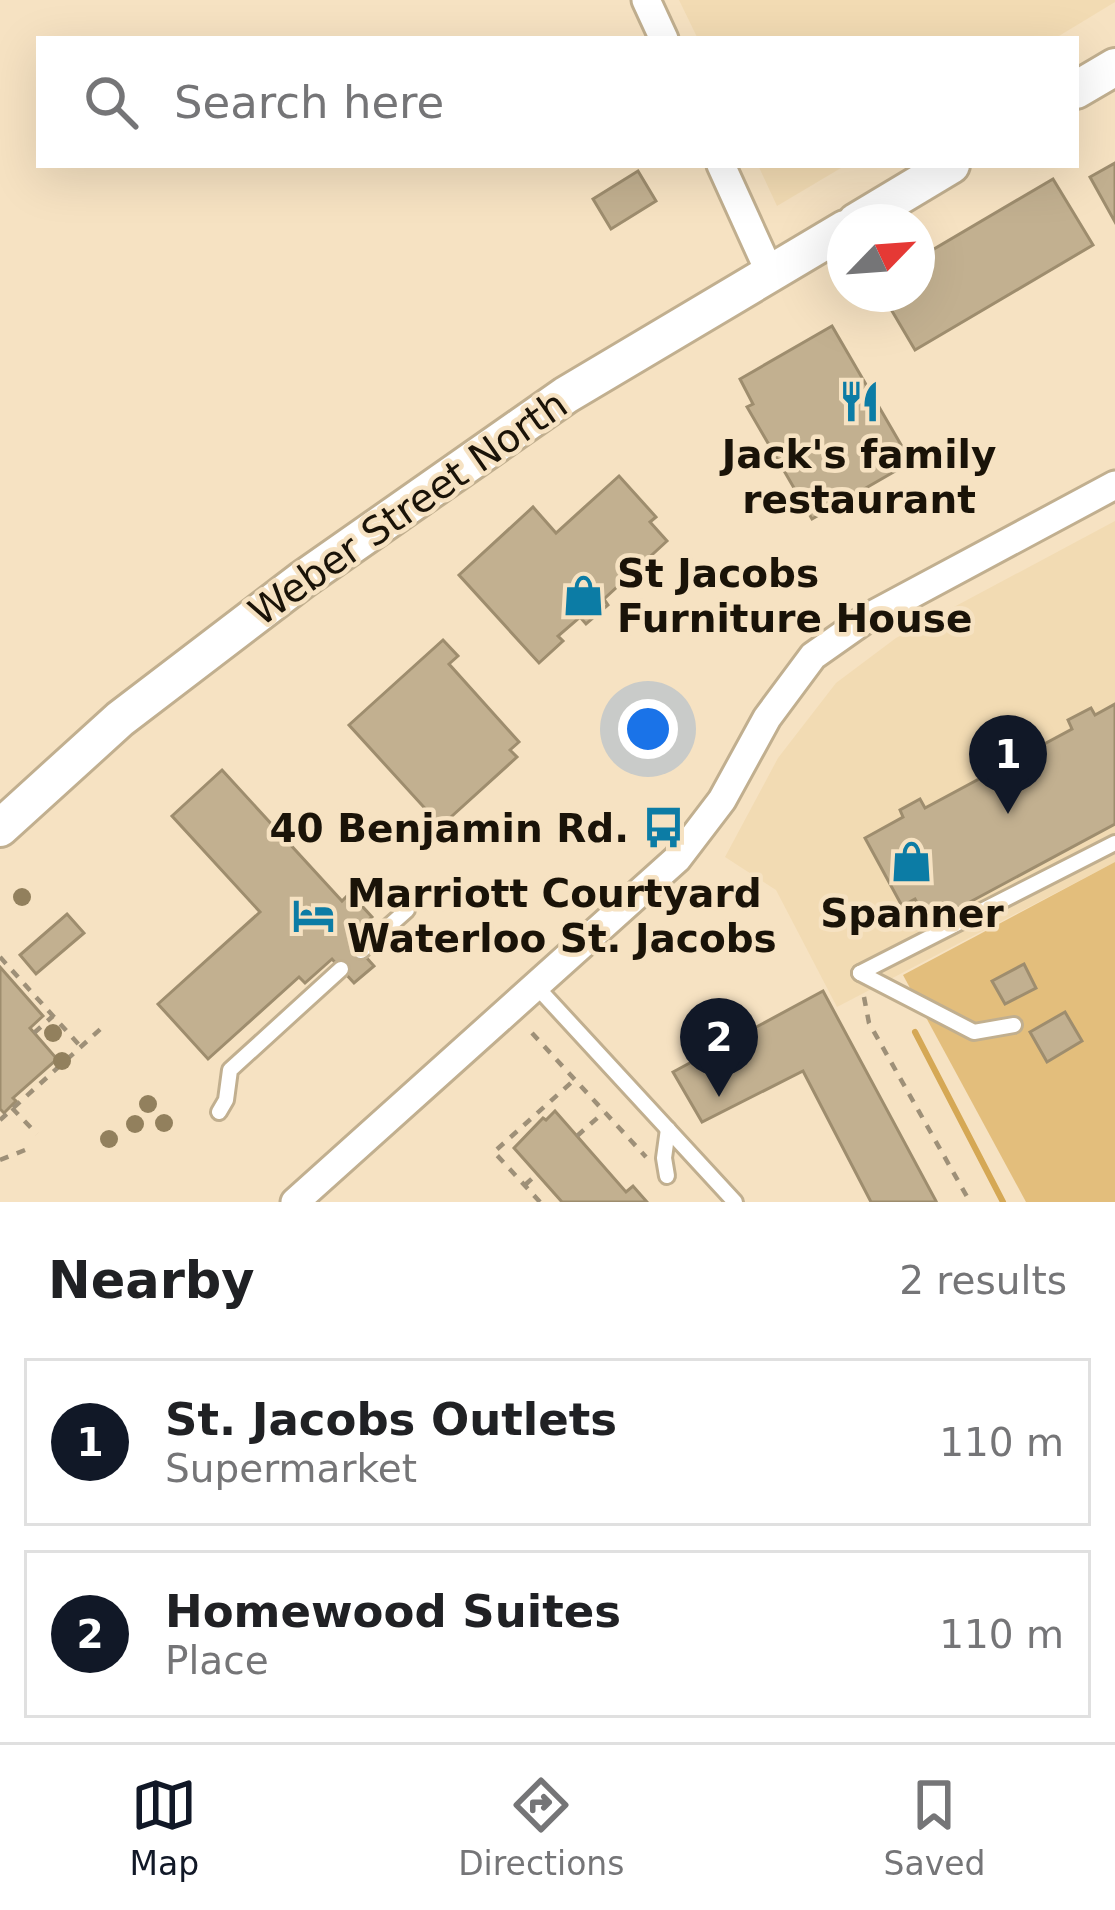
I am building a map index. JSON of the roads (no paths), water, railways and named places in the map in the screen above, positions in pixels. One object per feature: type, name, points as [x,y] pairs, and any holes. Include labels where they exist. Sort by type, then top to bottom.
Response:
[{"type":"main road","points":[[1079,88],[1115,67]]},
{"type":"main road","points":[[886,204],[946,168]]},
{"type":"main road","name":"Weber Street North","points":[[0,828],[120,719],[302,580],[566,395],[827,240]]},
{"type":"street","points":[[646,0],[663,36]]},
{"type":"street","points":[[722,168],[770,273]]},
{"type":"street","points":[[296,1202],[677,859],[722,800],[767,718],[814,656],[867,618],[1115,485]]},
{"type":"lane","points":[[1014,1025],[974,1032],[860,973],[1115,843]]},
{"type":"lane","points":[[361,951],[407,910]]},
{"type":"lane","points":[[219,1112],[226,1100],[230,1070],[341,968]]},
{"type":"lane","points":[[536,986],[735,1202]]},
{"type":"lane","points":[[667,1176],[668,1129]]},
{"type":"waterway","points":[[915,1032],[1003,1202]]},
{"type":"place","name":"Jack's family restaurant","points":[[859,402]]},
{"type":"place","name":"St Jacobs Furniture House","points":[[583,595]]},
{"type":"place","name":"St. Jacobs Outlets","points":[[1008,814]]},
{"type":"place","name":"40 Benjamin Rd.","points":[[663,828]]},
{"type":"place","name":"Spanner","points":[[912,861]]},
{"type":"place","name":"Marriott Courtyard Waterloo St. Jacobs","points":[[313,915]]},
{"type":"place","name":"Homewood Suites","points":[[719,1097]]}]
